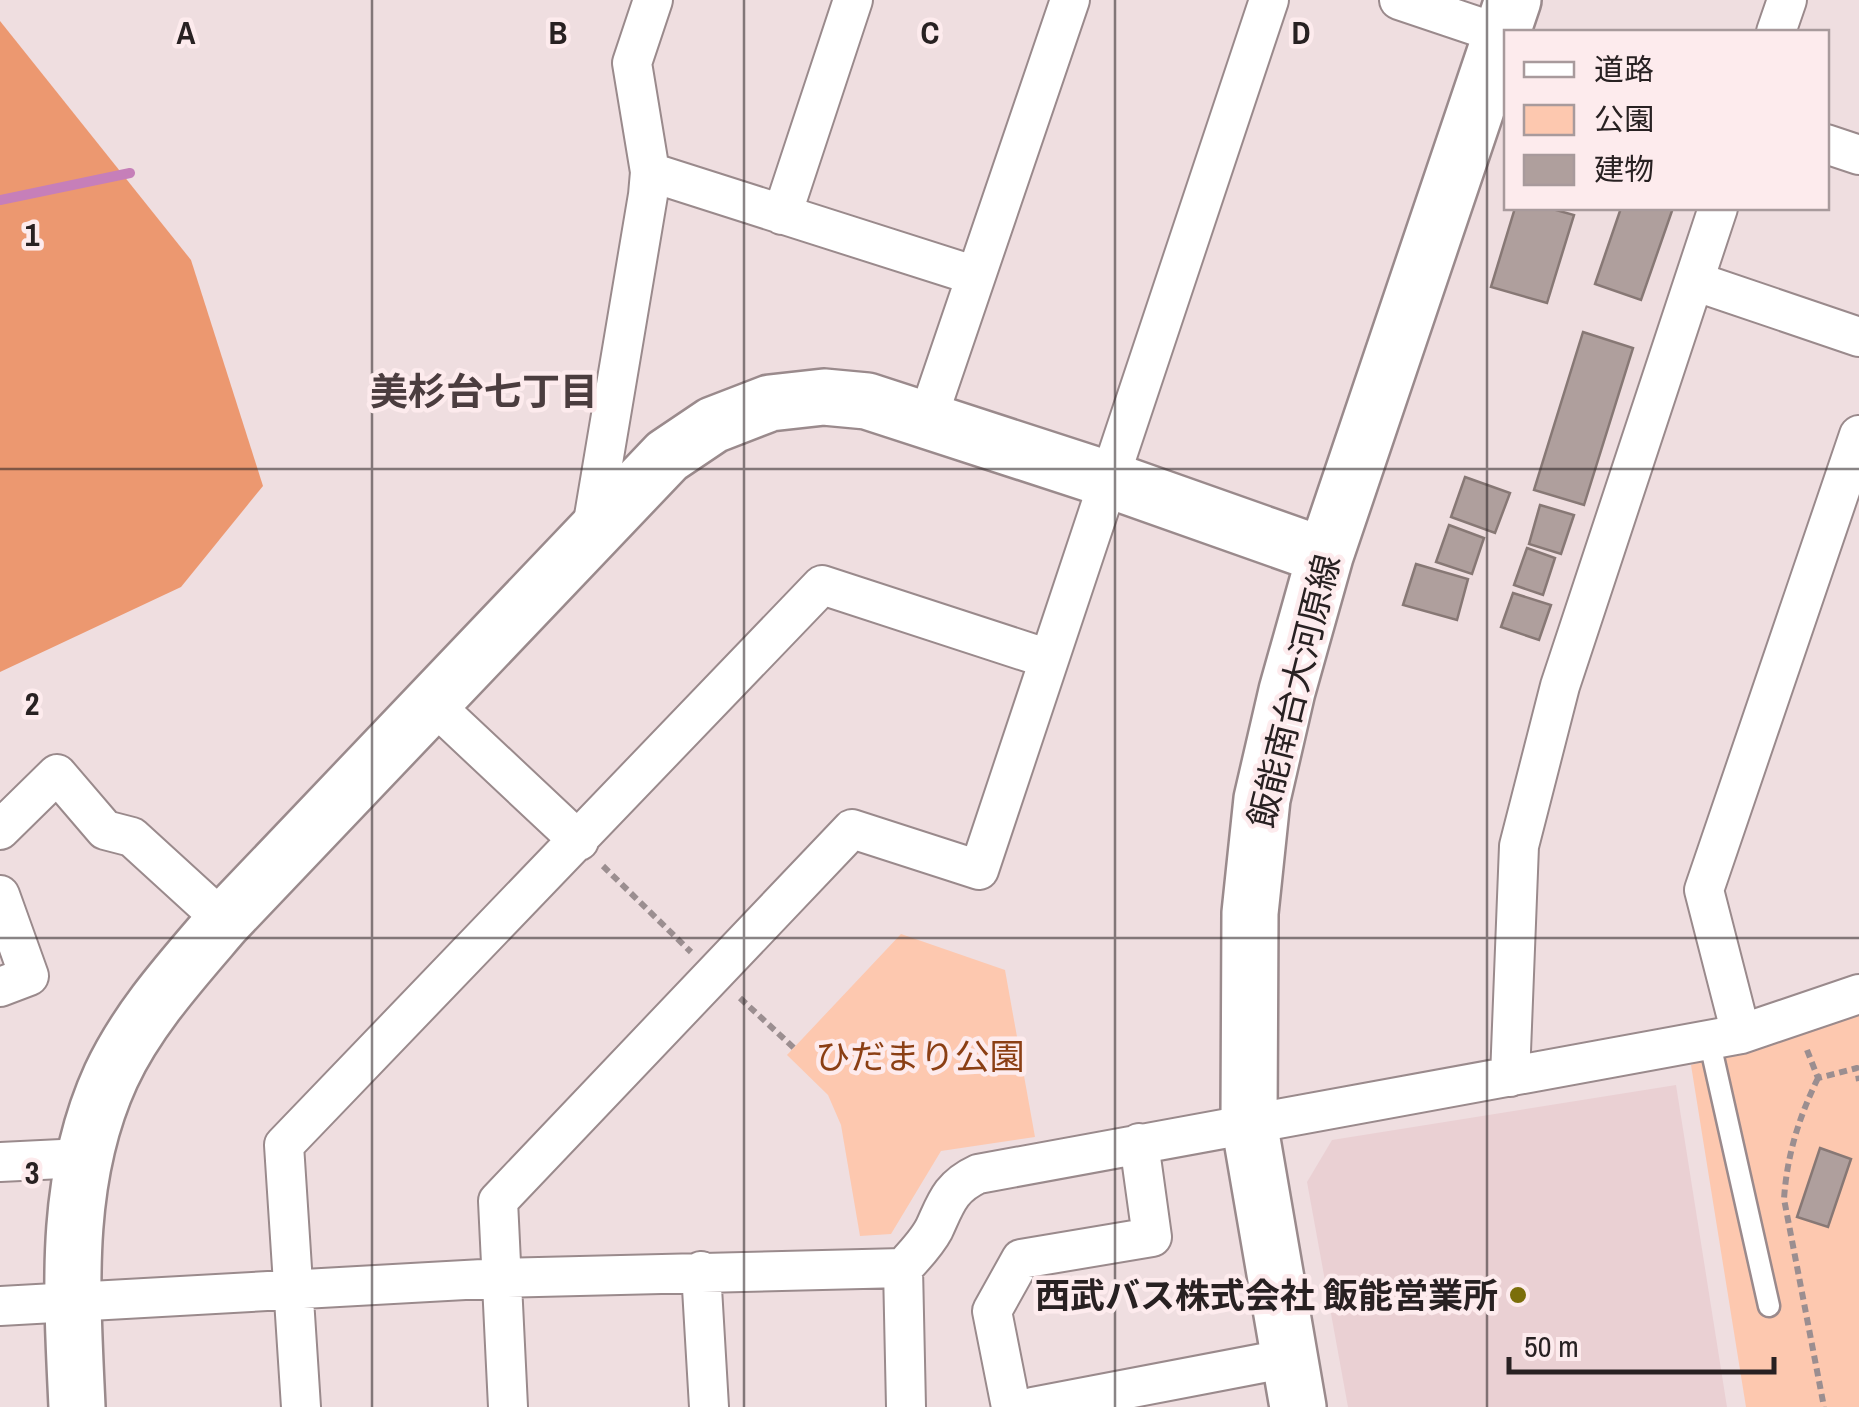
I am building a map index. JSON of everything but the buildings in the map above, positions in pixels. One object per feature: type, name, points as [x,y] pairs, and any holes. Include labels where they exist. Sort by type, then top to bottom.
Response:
[{"type":"street","points":[[592,534],[650,172],[632,63],[653,0]]},
{"type":"street","points":[[782,215],[853,0]]},
{"type":"street","points":[[927,420],[1070,0]]},
{"type":"street","points":[[508,1407],[498,1201],[852,829],[979,870],[1268,0]]},
{"type":"street","points":[[1398,0],[1507,23]]},
{"type":"street","points":[[1777,30],[1788,0]]},
{"type":"street","name":"飯能南台大河原線","points":[[1294,1382],[1249,1122],[1250,913],[1262,799],[1325,556],[1504,32]]},
{"type":"street","points":[[1829,145],[1859,155]]},
{"type":"street","points":[[650,172],[976,276]]},
{"type":"street","points":[[1510,1077],[1518,846],[1560,686],[1717,210]]},
{"type":"street","points":[[1694,281],[1859,337]]},
{"type":"street","points":[[78,1407],[72,1302],[76,1198],[82,1158],[112,1072],[163,992],[224,921],[667,456],[714,425],[770,402],[824,398],[866,401],[1110,480],[1325,556]]},
{"type":"street","points":[[1725,1036],[1704,890],[1859,435]]},
{"type":"street","points":[[300,1407],[284,1145],[822,585],[1049,659]]},
{"type":"street","points":[[432,702],[579,842]]},
{"type":"street","points":[[0,830],[56,774],[105,830],[132,837],[224,921]]},
{"type":"street","points":[[0,895],[29,976],[0,987]]},
{"type":"street","points":[[906,1407],[902,1268],[923,1246],[941,1208],[961,1182],[978,1174],[1725,1036],[1859,994]]},
{"type":"street","points":[[1011,1407],[992,1311],[1021,1259],[1152,1237],[1139,1143]]},
{"type":"street","points":[[0,1162],[82,1158]]},
{"type":"street","points":[[0,1306],[501,1278],[700,1270],[902,1268]]},
{"type":"street","points":[[700,1270],[709,1407]]},
{"type":"street","points":[[1034,1407],[1294,1382]]},
{"type":"lane","points":[[1725,1036],[1768,1306]]},
{"type":"path","points":[[579,842],[794,1048]]},
{"type":"path","points":[[1794,1016],[1818,1078],[1801,1112],[1787,1164],[1784,1199],[1824,1407]]},
{"type":"path","points":[[1818,1078],[1858,1068],[1859,1081]]},
{"type":"shaded area","points":[[0,21],[191,260],[263,486],[181,587],[0,672]]},
{"type":"shaded area","name":"西武バス株式会社 飯能営業所","points":[[1676,1085],[1727,1407],[1348,1407],[1307,1182],[1332,1140]]},
{"type":"green space","name":"ひだまり公園","points":[[901,934],[1005,970],[1035,1137],[941,1151],[891,1234],[860,1236],[841,1125],[828,1095],[787,1055]]},
{"type":"green space","points":[[1859,1006],[1859,1407],[1746,1407],[1691,1065],[1820,1024]]},
{"type":"waterway","points":[[0,200],[130,173]]},
{"type":"place","name":"西武バス株式会社 飯能営業所","points":[[1518,1295]]},
{"type":"district","name":"美杉台七丁目","points":[[484,391]]}]
